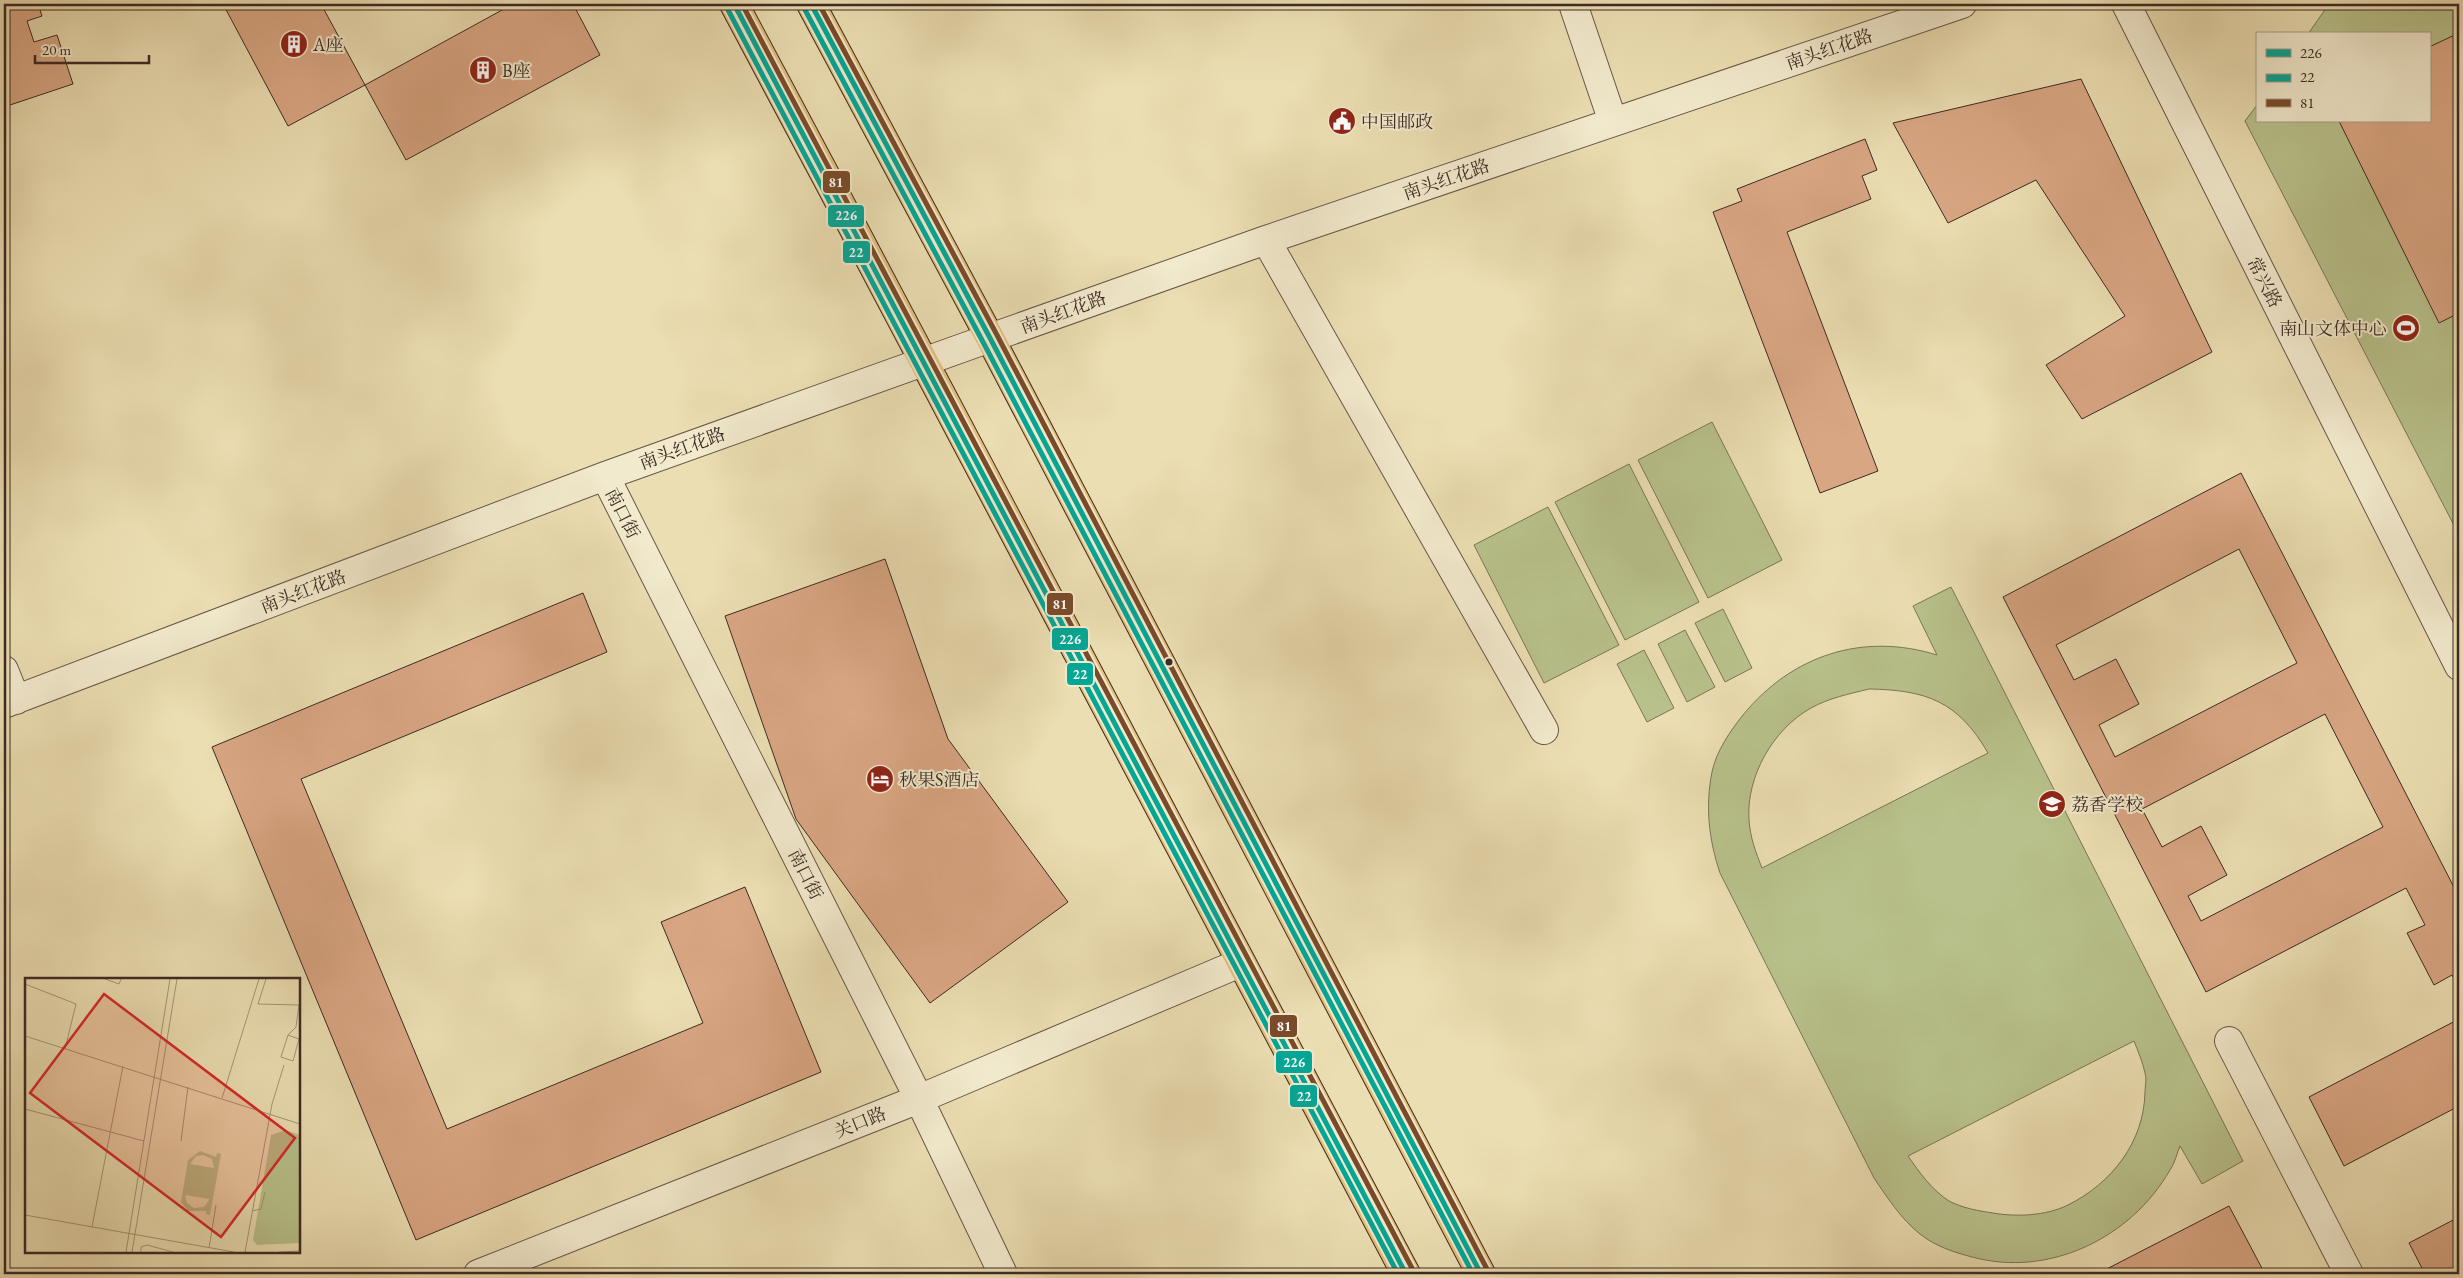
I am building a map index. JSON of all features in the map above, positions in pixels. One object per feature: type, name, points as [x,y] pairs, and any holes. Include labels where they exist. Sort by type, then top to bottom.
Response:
[{"type":"main road","points":[[734,4],[926,362],[1240,963],[1406,1274]]},
{"type":"main road","points":[[811,4],[990,338],[1481,1274]]},
{"type":"street","points":[[1573,4],[1613,122]]},
{"type":"street","name":"南头红花路","points":[[10,702],[605,476],[990,338],[1266,240],[1962,4]]},
{"type":"street","name":"常兴路","points":[[2126,4],[2459,666]]},
{"type":"street","points":[[1266,240],[1544,730]]},
{"type":"street","name":"南口街","points":[[605,476],[919,1099],[1003,1274]]},
{"type":"street","points":[[4,670],[10,702]]},
{"type":"street","name":"关口路","points":[[478,1274],[919,1099],[1240,963]]},
{"type":"street","points":[[2229,1041],[2349,1274]]},
{"type":"green space","name":"南山文体中心","points":[[2329,4],[2459,4],[2459,535],[2245,121],[2256,106],[2256,122],[2430,122],[2430,32],[2309,32]]},
{"type":"green space","points":[[1712,422],[1782,560],[1708,598],[1638,460]]},
{"type":"green space","points":[[1629,464],[1699,602],[1625,640],[1555,502]]},
{"type":"green space","points":[[1548,507],[1619,645],[1544,683],[1474,545]]},
{"type":"green space","points":[[1951,587],[2243,1161],[2202,1184],[2180,1146],[2170,1170],[2153,1194],[2133,1215],[2111,1233],[2085,1247],[2058,1257],[2030,1262],[2001,1262],[1972,1257],[1951,1251],[1932,1242],[1913,1228],[1901,1215],[1874,1178],[1720,873],[1713,848],[1709,823],[1712,772],[1724,742],[1743,715],[1762,694],[1784,677],[1806,664],[1831,654],[1856,648],[1882,646],[1937,655],[1913,606]],"holes":[[[1869,689],[1907,692],[1939,702],[1965,721],[1977,735],[1988,753],[1762,868],[1751,833],[1749,804],[1757,771],[1765,756],[1774,741],[1797,717],[1811,708],[1832,699]],[[2134,1041],[2146,1078],[2139,1128],[2123,1159],[2111,1173],[2084,1196],[2068,1205],[2041,1213],[2021,1215],[2002,1214],[1965,1207],[1949,1201],[1937,1192],[1908,1156]]]},
{"type":"green space","points":[[1723,609],[1752,668],[1725,682],[1695,623]]},
{"type":"green space","points":[[1685,630],[1715,687],[1687,702],[1658,644]]},
{"type":"green space","points":[[1644,650],[1674,708],[1647,722],[1617,664]]},
{"type":"building","points":[[4,4],[38,4],[42,16],[27,21],[34,42],[57,35],[73,84],[4,107]]},
{"type":"building","name":"A座","points":[[223,4],[321,4],[365,85],[288,126]]},
{"type":"building","name":"B座","points":[[513,4],[573,4],[600,55],[406,160],[365,85]]},
{"type":"building","points":[[2459,33],[2459,313],[2439,323],[2339,122],[2430,122],[2430,47]]},
{"type":"building","points":[[2081,79],[2212,352],[2082,419],[2046,365],[2125,316],[2036,180],[1948,223],[1893,123]]},
{"type":"building","points":[[1865,139],[1877,170],[1862,176],[1871,199],[1787,232],[1878,471],[1820,493],[1713,212],[1742,201],[1737,189]]},
{"type":"building","points":[[2241,473],[2459,897],[2459,989],[2452,975],[2434,985],[2407,933],[2425,925],[2406,888],[2206,992],[2003,597]],"holes":[[[2239,549],[2297,663],[2115,757],[2099,725],[2139,704],[2116,659],[2074,680],[2056,645]],[[2325,714],[2383,827],[2201,921],[2188,896],[2227,875],[2201,826],[2162,847],[2142,809]]]},
{"type":"building","name":"秋果S酒店","points":[[885,559],[948,739],[1068,902],[930,1003],[796,819],[725,616]]},
{"type":"building","points":[[583,593],[607,652],[301,779],[447,1129],[703,1023],[661,922],[745,887],[821,1072],[416,1240],[212,747]]},
{"type":"building","points":[[2459,1019],[2459,1106],[2344,1166],[2309,1097]]},
{"type":"building","points":[[2229,1206],[2265,1274],[2097,1274]]},
{"type":"building","points":[[2459,1217],[2459,1274],[2425,1274],[2409,1243]]},
{"type":"transit line","name":"226","points":[[734,4],[1406,1274]]},
{"type":"transit line","name":"81","points":[[742,4],[1413,1270]]},
{"type":"transit line","name":"226","points":[[811,4],[990,338],[1481,1274]]},
{"type":"transit line","name":"81","points":[[819,4],[997,335],[1488,1271]]},
{"type":"transit line","name":"22","points":[[727,8],[1398,1274]]},
{"type":"transit line","name":"22","points":[[804,8],[983,342],[1473,1274]]},
{"type":"place","name":"A座","points":[[294,44]]},
{"type":"place","name":"B座","points":[[483,70]]},
{"type":"place","name":"中国邮政","points":[[1342,121]]},
{"type":"place","name":"南山文体中心","points":[[2406,328]]},
{"type":"place","name":"秋果S酒店","points":[[880,779]]},
{"type":"place","name":"荔香学校","points":[[2052,804]]}]
